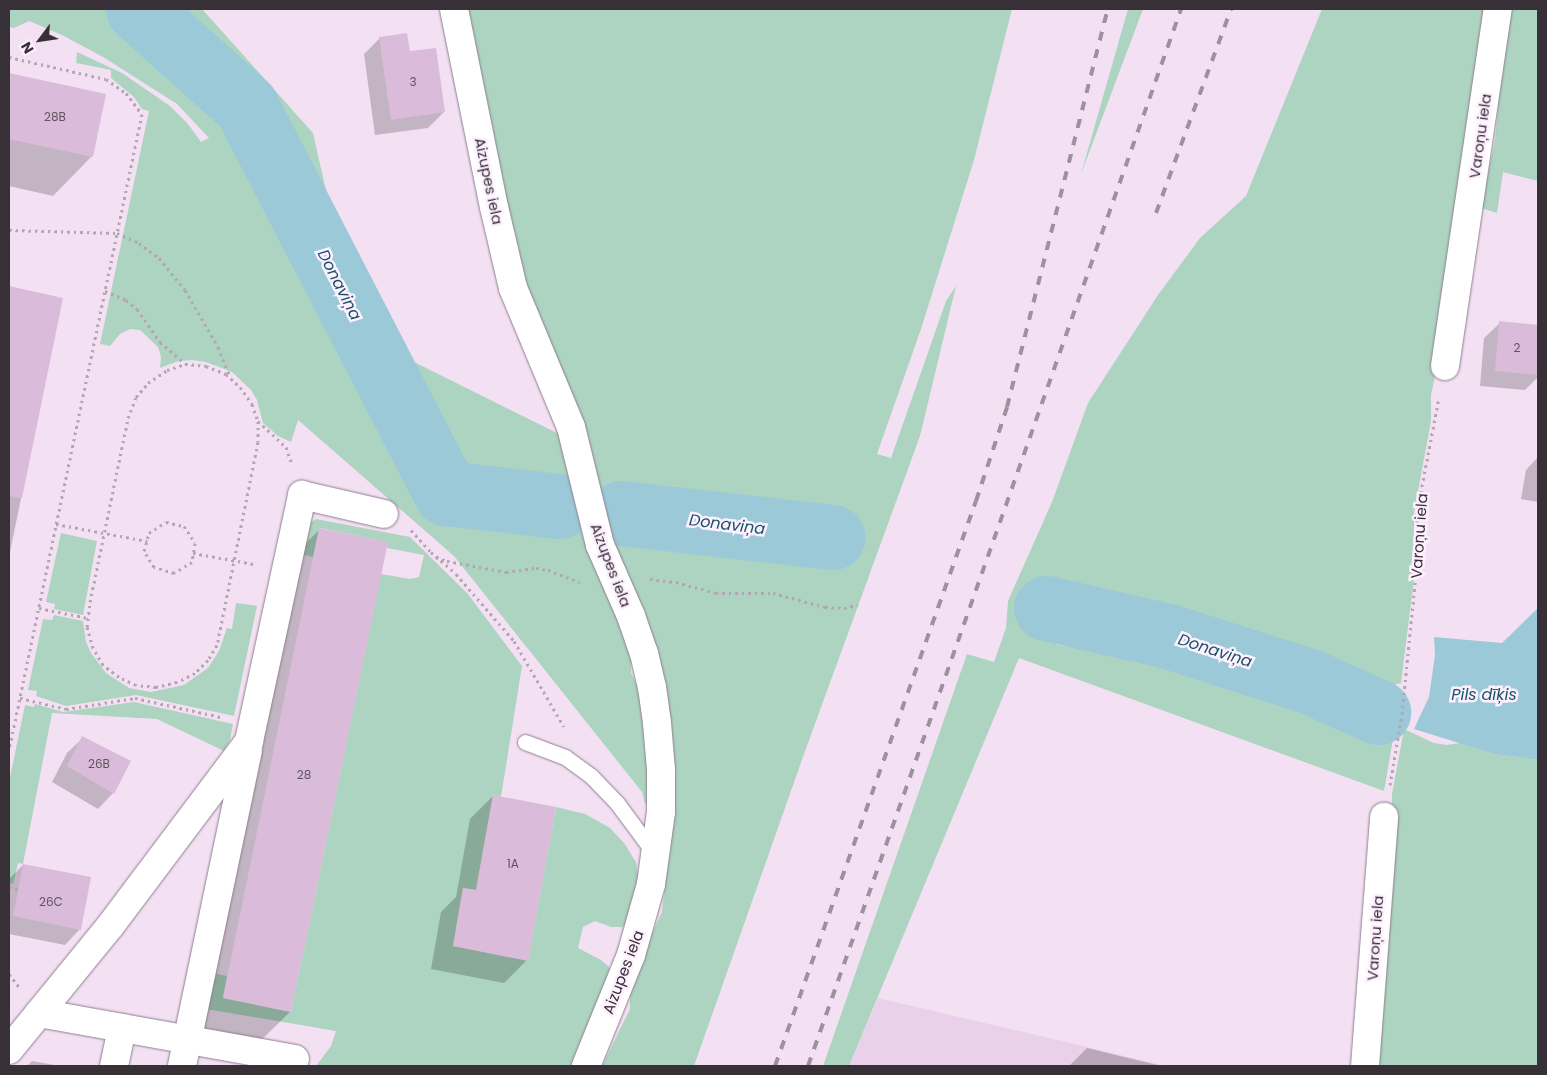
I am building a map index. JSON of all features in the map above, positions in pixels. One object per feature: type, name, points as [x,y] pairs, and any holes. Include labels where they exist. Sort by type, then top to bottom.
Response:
[{"type":"street","name":"Aizupes iela","points":[[454,9],[494,207],[513,288],[571,427],[600,545],[631,616],[652,687],[661,770],[661,812],[656,857],[644,915],[631,955],[586,1066]]},
{"type":"street","name":"Varoņu iela","points":[[1445,366],[1498,9]]},
{"type":"street","points":[[182,1066],[302,495],[384,514]]},
{"type":"street","points":[[9,1050],[111,925],[252,733]]},
{"type":"street","name":"Varoņu iela","points":[[1365,1066],[1384,818]]},
{"type":"street","points":[[39,1013],[295,1059]]},
{"type":"street","points":[[114,1066],[122,1028]]},
{"type":"lane","points":[[524,742],[565,757],[591,776],[622,810],[656,857]]},
{"type":"path","points":[[9,57],[106,79],[126,93],[142,114],[9,750]]},
{"type":"path","points":[[9,230],[117,233],[139,243],[159,258],[185,290],[218,346],[231,379]]},
{"type":"path","points":[[105,291],[126,300],[137,309],[160,342],[185,364]]},
{"type":"path","points":[[185,364],[206,366],[226,374],[231,379],[240,387],[252,404],[258,421],[258,442],[217,645],[208,660],[195,673],[177,682],[156,687],[136,684],[119,677],[103,664],[92,648],[87,627],[128,418],[136,397],[148,383],[167,370],[185,364]]},
{"type":"path","name":"Varoņu iela","points":[[1384,818],[1402,714],[1416,574],[1417,512],[1445,366]]},
{"type":"path","points":[[258,421],[286,447],[302,495]]},
{"type":"path","points":[[384,514],[410,529],[462,581],[514,641],[534,673],[591,776]]},
{"type":"path","points":[[166,522],[184,526],[195,543],[193,553],[192,562],[174,573],[154,568],[144,551],[149,533],[166,522]]},
{"type":"path","points":[[56,524],[147,542]]},
{"type":"path","points":[[193,553],[286,570]]},
{"type":"path","points":[[39,608],[88,618]]},
{"type":"path","points":[[20,698],[66,709],[134,698],[252,733]]},
{"type":"path","points":[[9,887],[18,889]]},
{"type":"shaded area","points":[[878,998],[1087,1047],[1166,1066],[849,1066]]},
{"type":"green space","points":[[9,9],[202,9],[313,133],[341,257],[392,351],[561,435],[636,658],[631,663],[631,673],[647,706],[649,803],[645,804],[642,792],[454,556],[298,420],[291,442],[278,436],[263,423],[257,400],[251,390],[232,372],[206,362],[192,360],[178,361],[160,368],[161,357],[158,347],[140,330],[130,329],[120,334],[110,346],[100,344],[149,111],[142,109],[134,97],[111,78],[111,70],[76,63],[77,52],[122,73],[170,106],[188,124],[201,142],[209,138],[177,104],[103,57],[62,35],[29,21],[14,28],[9,27]]},
{"type":"green space","points":[[462,9],[1012,9],[974,160],[921,329],[877,454],[891,458],[946,301],[956,286],[920,436],[804,754],[694,1066],[602,1066],[630,1009],[630,990],[646,947],[662,912],[671,832],[671,782],[529,303]]},
{"type":"green space","points":[[1128,9],[1143,9],[1081,174]]},
{"type":"green space","points":[[1322,9],[1491,9],[1439,357],[1431,395],[1431,421],[1414,513],[1415,571],[1401,683],[1393,685],[1379,697],[1351,677],[1263,644],[1231,639],[1202,631],[1177,632],[1152,627],[1093,593],[1074,589],[1046,595],[1038,619],[1057,645],[1095,649],[1119,658],[1148,646],[1175,645],[1201,651],[1242,667],[1268,666],[1353,707],[1367,719],[1394,733],[1384,791],[1019,658],[849,1066],[823,1066],[967,654],[994,662],[1006,628],[1008,601],[1052,502],[1088,403],[1158,295],[1200,238],[1246,196]]},
{"type":"green space","points":[[1508,9],[1538,9],[1538,181],[1503,172],[1497,213],[1481,208],[1495,140]]},
{"type":"green space","points":[[316,519],[410,537],[467,593],[522,666],[501,797],[493,795],[476,890],[463,888],[453,946],[528,960],[556,807],[585,814],[610,828],[624,843],[636,862],[640,887],[631,920],[622,927],[611,927],[595,921],[583,927],[578,948],[601,960],[609,967],[611,976],[573,1066],[316,1066],[331,1046],[336,1031],[206,1009],[213,973],[227,976],[223,998],[291,1012],[381,574],[410,579],[419,577],[424,555],[387,548],[387,542],[320,528],[313,557],[301,554],[310,523]]},
{"type":"green space","points":[[61,533],[97,541],[83,615],[54,609],[55,604],[46,602]]},
{"type":"green space","points":[[236,603],[257,606],[234,716],[136,695],[66,706],[36,696],[37,691],[28,690],[43,619],[52,620],[54,615],[83,621],[86,642],[91,653],[106,673],[129,688],[151,692],[184,685],[208,668],[219,651],[227,628],[232,629]]},
{"type":"green space","points":[[134,702],[233,724],[230,740],[224,751],[157,719],[52,713],[23,864],[18,863],[13,884],[9,883],[9,782],[25,705],[34,707],[35,704],[63,712]]},
{"type":"green space","points":[[1404,729],[1434,743],[1447,745],[1460,743],[1494,754],[1538,760],[1538,1066],[1373,1066],[1391,853],[1392,794]]},
{"type":"water","name":"Pils dīķis","points":[[1538,608],[1538,760],[1494,754],[1414,729],[1429,697],[1435,655],[1434,637],[1502,643]]},
{"type":"building","points":[[407,33],[410,51],[436,48],[445,112],[391,120],[379,37]]},
{"type":"building","points":[[9,73],[106,94],[93,157],[9,139]]},
{"type":"building","points":[[9,286],[63,298],[22,498],[9,496]]},
{"type":"building","points":[[1499,321],[1538,325],[1538,375],[1495,371]]},
{"type":"building","points":[[319,528],[388,542],[291,1012],[223,998]]},
{"type":"building","points":[[82,736],[131,761],[114,794],[67,766]]},
{"type":"building","points":[[493,795],[556,807],[528,961],[453,946],[463,888],[476,890]]},
{"type":"building","points":[[23,864],[91,877],[81,930],[13,916]]},
{"type":"waterway","name":"Donaviņa","points":[[138,9],[246,106],[446,493],[559,506]]},
{"type":"waterway","name":"Donaviņa","points":[[621,513],[833,537]]},
{"type":"waterway","name":"Donaviņa","points":[[1046,608],[1168,636],[1309,681],[1378,712]]},
{"type":"railway","points":[[775,1066],[976,501],[1007,407],[1108,9]]},
{"type":"railway","points":[[808,1066],[1181,9]]},
{"type":"railway","points":[[1156,213],[1231,9]]}]
